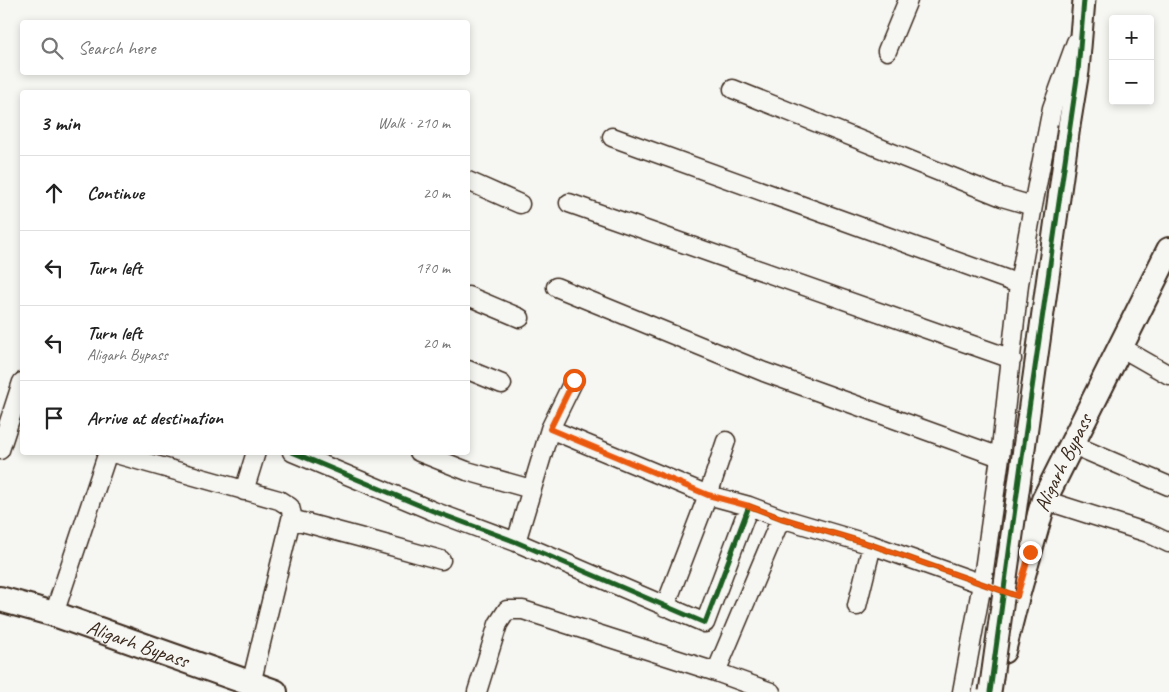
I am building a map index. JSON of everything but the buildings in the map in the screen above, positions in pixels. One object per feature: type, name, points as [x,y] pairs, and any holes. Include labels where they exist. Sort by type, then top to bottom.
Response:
[{"type":"main road","name":"Aligarh Bypass","points":[[992,692],[1044,500],[1169,250]]},
{"type":"main road","name":"Aligarh Bypass","points":[[0,599],[54,614],[275,692]]},
{"type":"street","points":[[887,51],[908,0]]},
{"type":"street","points":[[992,692],[1078,71],[1084,0]]},
{"type":"street","points":[[962,692],[982,584],[1000,457],[1019,284],[1052,108],[1081,27]]},
{"type":"street","points":[[733,89],[992,193],[1033,206]]},
{"type":"street","points":[[612,137],[1019,284]]},
{"type":"street","points":[[470,182],[520,204]]},
{"type":"street","points":[[569,203],[1012,359]]},
{"type":"street","points":[[556,287],[764,372],[1000,457]]},
{"type":"street","points":[[470,297],[520,318]]},
{"type":"street","points":[[1120,347],[1169,375]]},
{"type":"street","points":[[470,371],[502,384]]},
{"type":"street","points":[[516,542],[550,429],[574,380]]},
{"type":"street","points":[[0,450],[17,419],[20,397]]},
{"type":"street","points":[[550,429],[708,495],[872,545],[1017,596]]},
{"type":"street","points":[[665,607],[708,495],[726,441]]},
{"type":"street","points":[[1071,444],[1169,486]]},
{"type":"street","points":[[54,614],[107,455]]},
{"type":"street","points":[[118,455],[279,500],[290,507],[292,514],[251,684]]},
{"type":"street","points":[[244,491],[255,455]]},
{"type":"street","points":[[299,455],[433,512],[516,542],[705,623],[749,506]]},
{"type":"street","points":[[427,455],[467,471],[531,489]]},
{"type":"street","points":[[1044,500],[1148,533],[1169,542]]},
{"type":"street","points":[[716,672],[781,518]]},
{"type":"street","points":[[290,520],[441,560]]},
{"type":"street","points":[[857,606],[872,545]]},
{"type":"street","points":[[477,692],[498,624],[507,610],[522,610],[716,672],[771,692]]},
{"type":"cycle path","points":[[990,692],[1078,71],[1084,0]]},
{"type":"cycle path","points":[[299,455],[433,511],[516,542],[705,623],[749,506],[781,518],[872,545],[1017,596]]},
{"type":"route","points":[[574,380],[550,429],[708,495],[872,545],[1017,596],[1030,552]]}]
